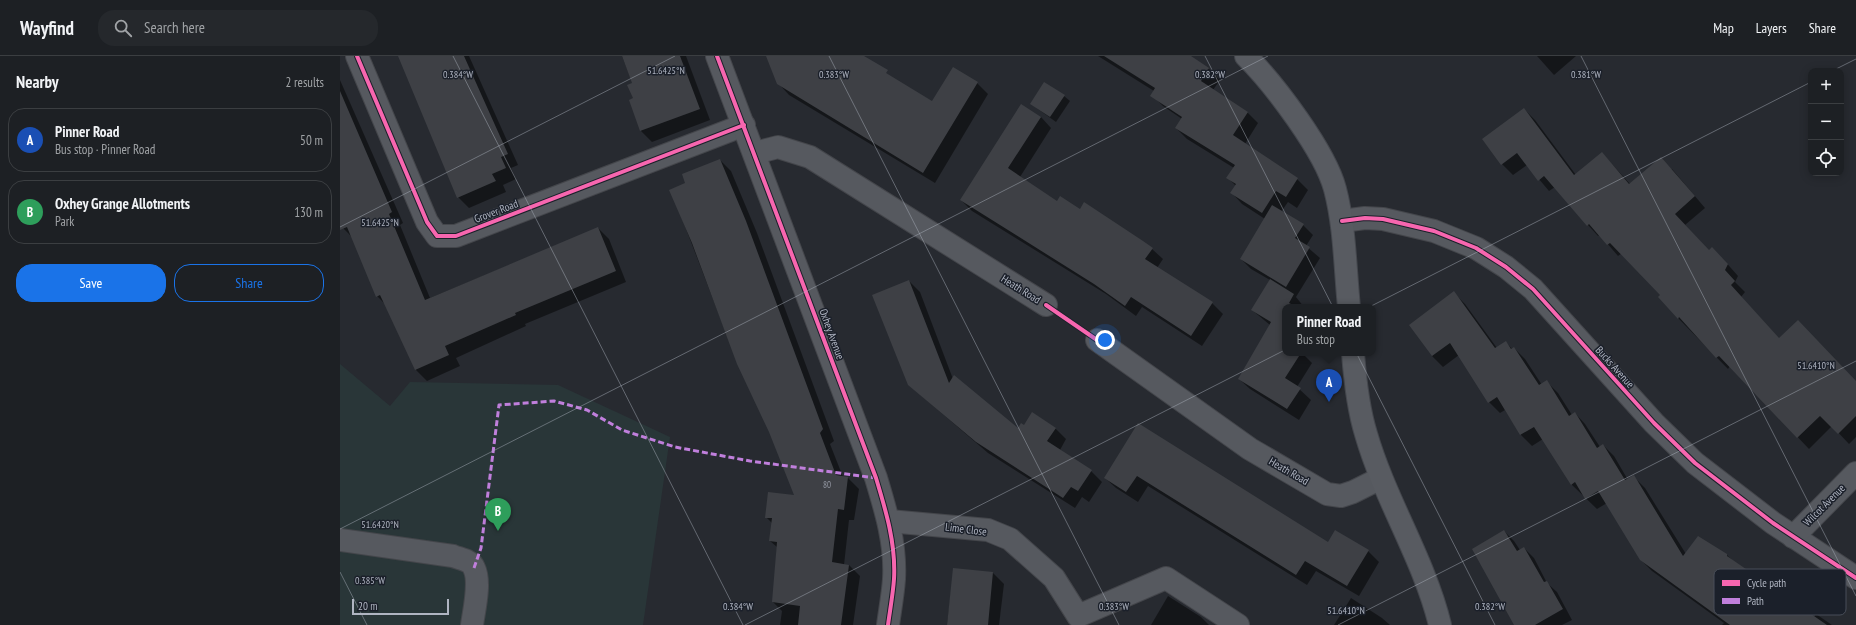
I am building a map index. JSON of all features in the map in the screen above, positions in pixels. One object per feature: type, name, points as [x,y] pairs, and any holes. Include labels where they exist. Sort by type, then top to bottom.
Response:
[{"type":"main road","points":[[1246,56],[1274,88],[1301,124],[1320,155],[1335,188],[1342,221],[1349,304]]},
{"type":"main road","points":[[1353,356],[1356,387],[1366,434],[1381,478],[1413,550],[1440,625]]},
{"type":"street","name":"Grover Road","points":[[357,56],[427,222],[437,236],[456,236],[744,124]]},
{"type":"street","name":"Oxhey Avenue","points":[[717,56],[755,153],[876,478],[889,521],[894,578],[888,625]]},
{"type":"street","name":"Heath Road","points":[[755,153],[778,147],[810,157],[1046,305]]},
{"type":"street","name":"Bucks Avenue","points":[[1342,221],[1365,218],[1383,219],[1434,231],[1476,248],[1506,267],[1533,289],[1664,433],[1695,463],[1793,537],[1842,569]]},
{"type":"street","name":"Heath Road","points":[[1097,340],[1250,449],[1327,494],[1340,496],[1353,492],[1381,478]]},
{"type":"street","name":"Wilcot Avenue","points":[[1793,537],[1856,473]]},
{"type":"street","name":"Lime Close","points":[[889,521],[988,530],[1010,540],[1054,578],[1078,616],[1166,578],[1238,625]]},
{"type":"street","points":[[340,540],[453,556],[467,561],[474,568],[476,577],[476,594],[472,625]]},
{"type":"street","name":"Bucks Avenue","points":[[1846,571],[1856,578]]},
{"type":"shaded area","points":[[340,364],[390,406],[410,382],[558,385],[670,437],[643,625],[340,625]]},
{"type":"building","points":[[398,56],[464,56],[508,154],[501,157],[506,168],[492,174],[496,181],[457,198]]},
{"type":"building","points":[[622,56],[680,56],[700,109],[640,131],[629,100],[633,98],[627,85],[632,83]]},
{"type":"building","points":[[766,56],[864,56],[888,70],[886,73],[932,101],[953,67],[978,82],[923,173],[777,84]]},
{"type":"building","points":[[1104,56],[1191,56],[1209,68],[1201,81],[1248,112],[1233,135],[1298,178],[1286,197],[1276,191],[1262,213],[1230,193],[1236,184],[1226,178],[1235,165],[1175,128],[1182,117],[1150,96],[1155,88]]},
{"type":"building","points":[[1044,82],[1065,95],[1050,117],[1030,104]]},
{"type":"building","points":[[340,91],[392,212],[389,214],[425,300],[598,227],[616,271],[515,313],[516,315],[445,346],[449,355],[415,370],[380,295],[376,297],[347,227],[340,230]]},
{"type":"building","points":[[1021,104],[1041,117],[1008,168],[1057,201],[1060,196],[1080,209],[1084,202],[1153,248],[1145,259],[1213,302],[1191,336],[1131,297],[1125,306],[1094,284],[960,200]]},
{"type":"building","points":[[1524,108],[1574,175],[1602,152],[1629,184],[1661,157],[1695,196],[1675,214],[1709,250],[1712,247],[1728,264],[1725,270],[1735,281],[1731,285],[1779,338],[1798,320],[1856,381],[1856,416],[1838,434],[1820,416],[1797,438],[1719,356],[1716,358],[1679,317],[1678,319],[1658,297],[1660,295],[1610,243],[1607,245],[1589,224],[1587,226],[1544,176],[1538,181],[1517,153],[1501,165],[1482,139]]},
{"type":"building","points":[[720,159],[746,221],[823,429],[820,433],[836,475],[848,477],[844,510],[838,509],[832,562],[849,565],[841,625],[798,625],[800,606],[772,602],[777,542],[769,541],[772,518],[765,518],[768,492],[794,495],[769,432],[737,364],[692,243],[669,190],[685,183],[682,174]]},
{"type":"building","points":[[1272,205],[1304,224],[1295,238],[1310,247],[1286,287],[1240,259]]},
{"type":"building","points":[[1270,279],[1294,294],[1289,303],[1291,304],[1282,304],[1282,356],[1299,356],[1285,378],[1301,388],[1287,409],[1238,379],[1271,322],[1251,310]]},
{"type":"building","points":[[909,280],[949,383],[954,375],[1018,428],[1021,423],[1024,425],[1032,412],[1056,428],[1047,441],[1092,470],[1078,491],[1071,487],[1063,498],[976,442],[908,385],[872,295]]},
{"type":"building","points":[[1454,291],[1495,348],[1506,341],[1511,349],[1514,347],[1539,385],[1547,380],[1569,416],[1575,412],[1597,448],[1603,444],[1625,480],[1634,475],[1683,556],[1698,536],[1727,554],[1727,556],[1746,569],[1714,569],[1714,613],[1640,560],[1598,491],[1585,499],[1575,482],[1571,485],[1534,427],[1520,435],[1497,397],[1488,403],[1450,343],[1432,356],[1409,325]]},
{"type":"building","points":[[1138,423],[1328,542],[1335,530],[1369,550],[1347,586],[1305,561],[1296,575],[1137,476],[1126,492],[1104,478]]},
{"type":"building","points":[[1504,530],[1517,551],[1524,547],[1544,582],[1547,581],[1563,609],[1535,625],[1514,625],[1472,549]]},
{"type":"building","points":[[953,568],[993,572],[988,625],[947,625]]},
{"type":"building","points":[[1716,615],[1813,615],[1827,625],[1730,625]]},
{"type":"marked path","points":[[474,568],[481,548],[499,405],[554,401],[587,410],[622,430],[675,447],[750,461],[876,478]]},
{"type":"cycle path","points":[[357,56],[427,222],[437,236],[456,236],[744,125]]},
{"type":"cycle path","points":[[717,56],[880,490],[890,528],[894,566],[894,579],[888,625]]},
{"type":"cycle path","points":[[1342,221],[1365,218],[1383,219],[1434,231],[1476,248],[1506,267],[1533,289],[1654,423],[1695,463],[1773,523],[1842,569]]},
{"type":"cycle path","points":[[1046,305],[1097,340]]},
{"type":"cycle path","points":[[1846,571],[1856,578]]},
{"type":"place","name":"Pinner Road","points":[[1329,402]]},
{"type":"place","name":"Oxhey Grange Allotments","points":[[498,531]]}]
